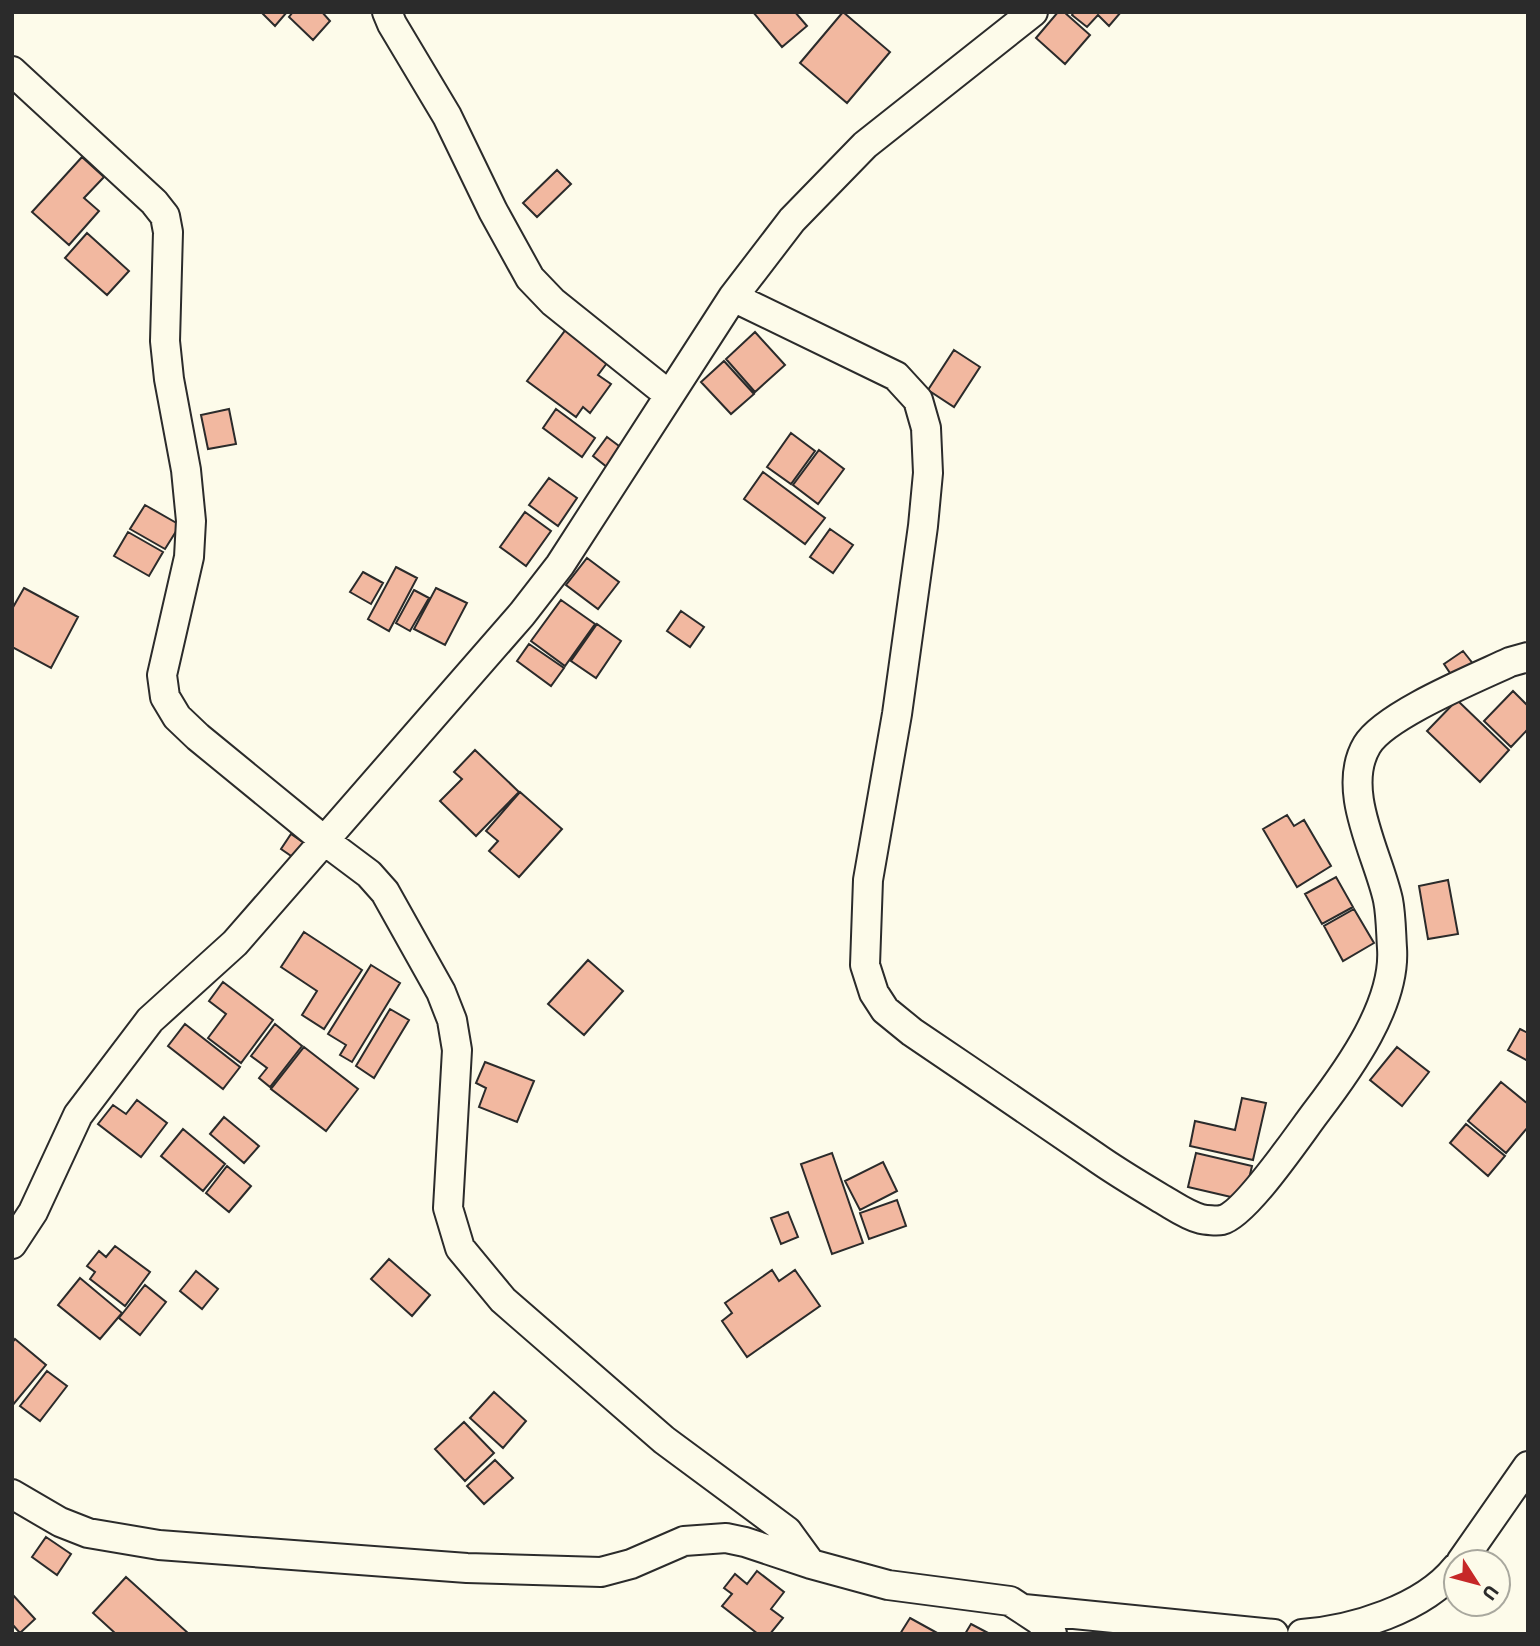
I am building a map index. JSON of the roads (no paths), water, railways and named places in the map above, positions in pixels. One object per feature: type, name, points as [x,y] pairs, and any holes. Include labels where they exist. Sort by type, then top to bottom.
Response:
[{"type":"street","points":[[387,12],[447,116],[493,211],[530,278],[553,302],[669,395]]},
{"type":"street","points":[[12,1244],[33,1212],[78,1115],[129,1046],[150,1020],[235,943],[522,614],[560,565],[733,297],[792,220],[865,145],[1033,12]]},
{"type":"street","points":[[12,71],[154,202],[165,216],[168,232],[165,341],[169,379],[186,470],[191,521],[189,556],[162,674],[165,697],[177,717],[198,737],[369,874],[385,892],[441,992],[452,1020],[457,1051],[448,1208],[460,1248],[503,1300],[664,1440],[787,1531],[811,1564]]},
{"type":"street","points":[[733,297],[896,376],[918,400],[926,428],[928,473],[923,526],[897,715],[869,880],[864,965],[874,993],[885,1010],[912,1032],[1126,1178],[1201,1219],[1222,1220],[1236,1211],[1255,1191],[1345,1075],[1366,1039],[1388,983],[1393,953],[1388,901],[1359,806],[1358,779],[1362,756],[1368,743],[1407,711],[1510,662],[1528,657]]},
{"type":"street","points":[[1473,1548],[1528,1466]]},
{"type":"street","points":[[12,1494],[60,1522],[88,1533],[159,1545],[467,1568],[601,1572],[684,1541],[726,1538],[888,1585],[1010,1601],[1024,1609],[1052,1634]]},
{"type":"street","points":[[1302,1634],[1328,1632],[1414,1603],[1442,1584]]},
{"type":"street","points":[[1024,1609],[1274,1634]]}]
